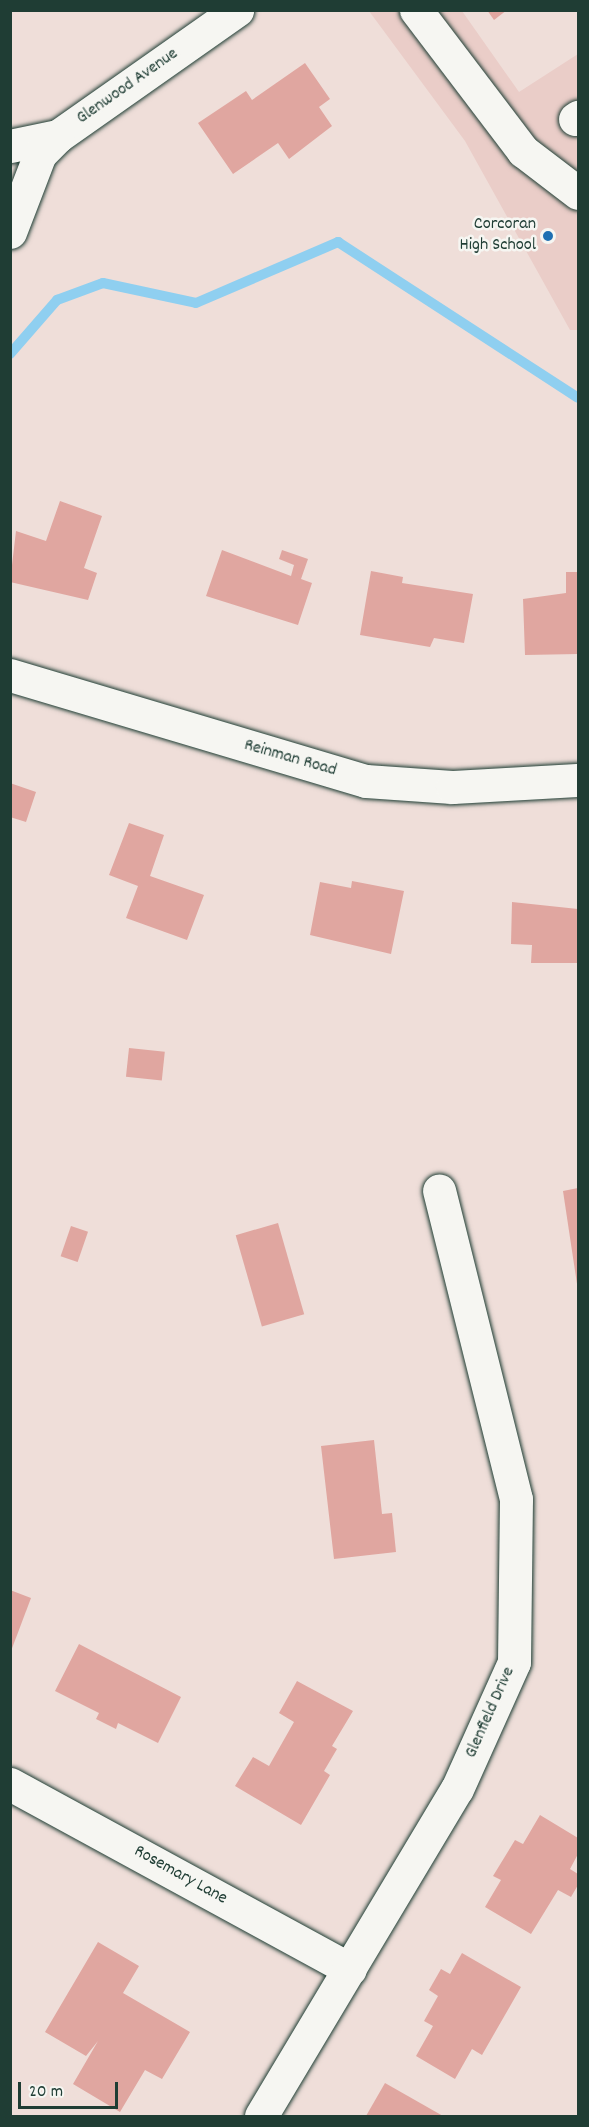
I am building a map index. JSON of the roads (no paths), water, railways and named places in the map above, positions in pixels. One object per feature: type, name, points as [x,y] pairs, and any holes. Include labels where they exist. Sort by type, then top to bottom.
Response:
[{"type":"street","name":"Glenwood Avenue","points":[[10,146],[58,136],[237,10]]},
{"type":"street","points":[[416,10],[523,151],[579,194]]},
{"type":"street","points":[[10,232],[40,154],[58,136]]},
{"type":"street","name":"Reinman Road","points":[[10,675],[366,781],[452,787],[579,780]]},
{"type":"street","name":"Glenfield Drive","points":[[261,2116],[457,1789],[514,1662],[516,1499],[439,1190]]},
{"type":"street","name":"Rosemary Lane","points":[[10,1784],[350,1969]]},
{"type":"waterway","points":[[10,354],[57,300],[103,283],[196,303],[338,242],[578,398]]},
{"type":"place","name":"Corcoran High School","points":[[548,236]]}]
